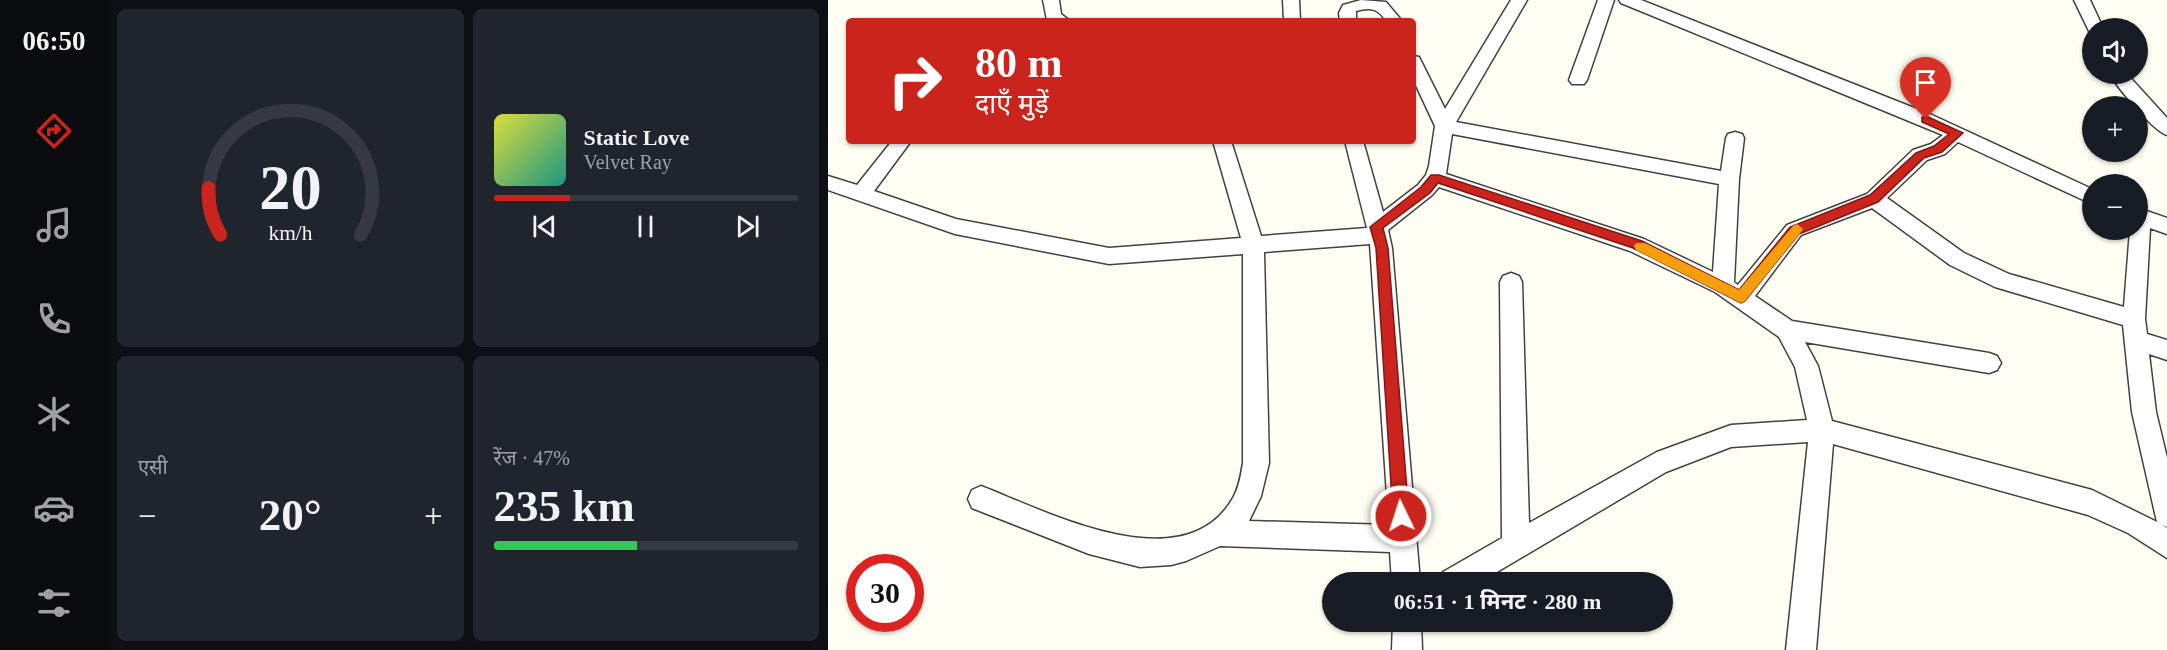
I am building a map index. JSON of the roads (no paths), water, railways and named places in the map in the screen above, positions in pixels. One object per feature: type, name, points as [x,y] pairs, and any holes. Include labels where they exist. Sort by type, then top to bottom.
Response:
[{"type":"street","points":[[1051,0],[1053,17],[1055,18]]},
{"type":"street","points":[[1292,0],[1292,18]]},
{"type":"street","points":[[828,183],[955,226],[1109,256],[1253,245],[1378,231],[1425,190],[1435,178],[1440,166],[1444,126],[1519,0]]},
{"type":"street","points":[[1578,80],[1606,0]]},
{"type":"street","points":[[1627,0],[1957,133],[2082,192]]},
{"type":"street","points":[[2082,0],[2090,18]]},
{"type":"street","points":[[1348,18],[1349,8],[1379,2],[1385,6],[1392,18]]},
{"type":"street","points":[[1416,67],[1444,126]]},
{"type":"street","points":[[2126,84],[2167,129]]},
{"type":"street","points":[[1444,126],[1730,179]]},
{"type":"street","points":[[1732,292],[1794,230],[1874,199],[1920,155],[1938,149],[1957,133]]},
{"type":"street","points":[[1732,292],[1730,179],[1735,138]]},
{"type":"street","points":[[861,194],[900,144]]},
{"type":"street","points":[[981,499],[1126,551],[1156,553],[1190,546],[1219,534],[1239,513],[1250,491],[1256,463],[1253,245],[1223,144]]},
{"type":"street","points":[[1355,144],[1382,248],[1405,572]]},
{"type":"street","points":[[1435,178],[1637,245],[1732,292],[1787,330],[1989,363]]},
{"type":"street","points":[[1874,199],[1949,254],[1977,269],[2135,329],[2167,350]]},
{"type":"street","points":[[2148,219],[2167,226]]},
{"type":"street","points":[[2138,240],[2135,329],[2144,412],[2167,514]]},
{"type":"street","points":[[1511,282],[1516,545]]},
{"type":"street","points":[[1787,330],[1806,366],[1822,430],[1801,650]]},
{"type":"street","points":[[1470,572],[1657,465],[1731,436],[1822,430],[1877,443],[2092,503],[2137,524],[2167,544]]},
{"type":"street","points":[[1219,534],[1403,539]]},
{"type":"street","points":[[1407,632],[1407,650]]}]
